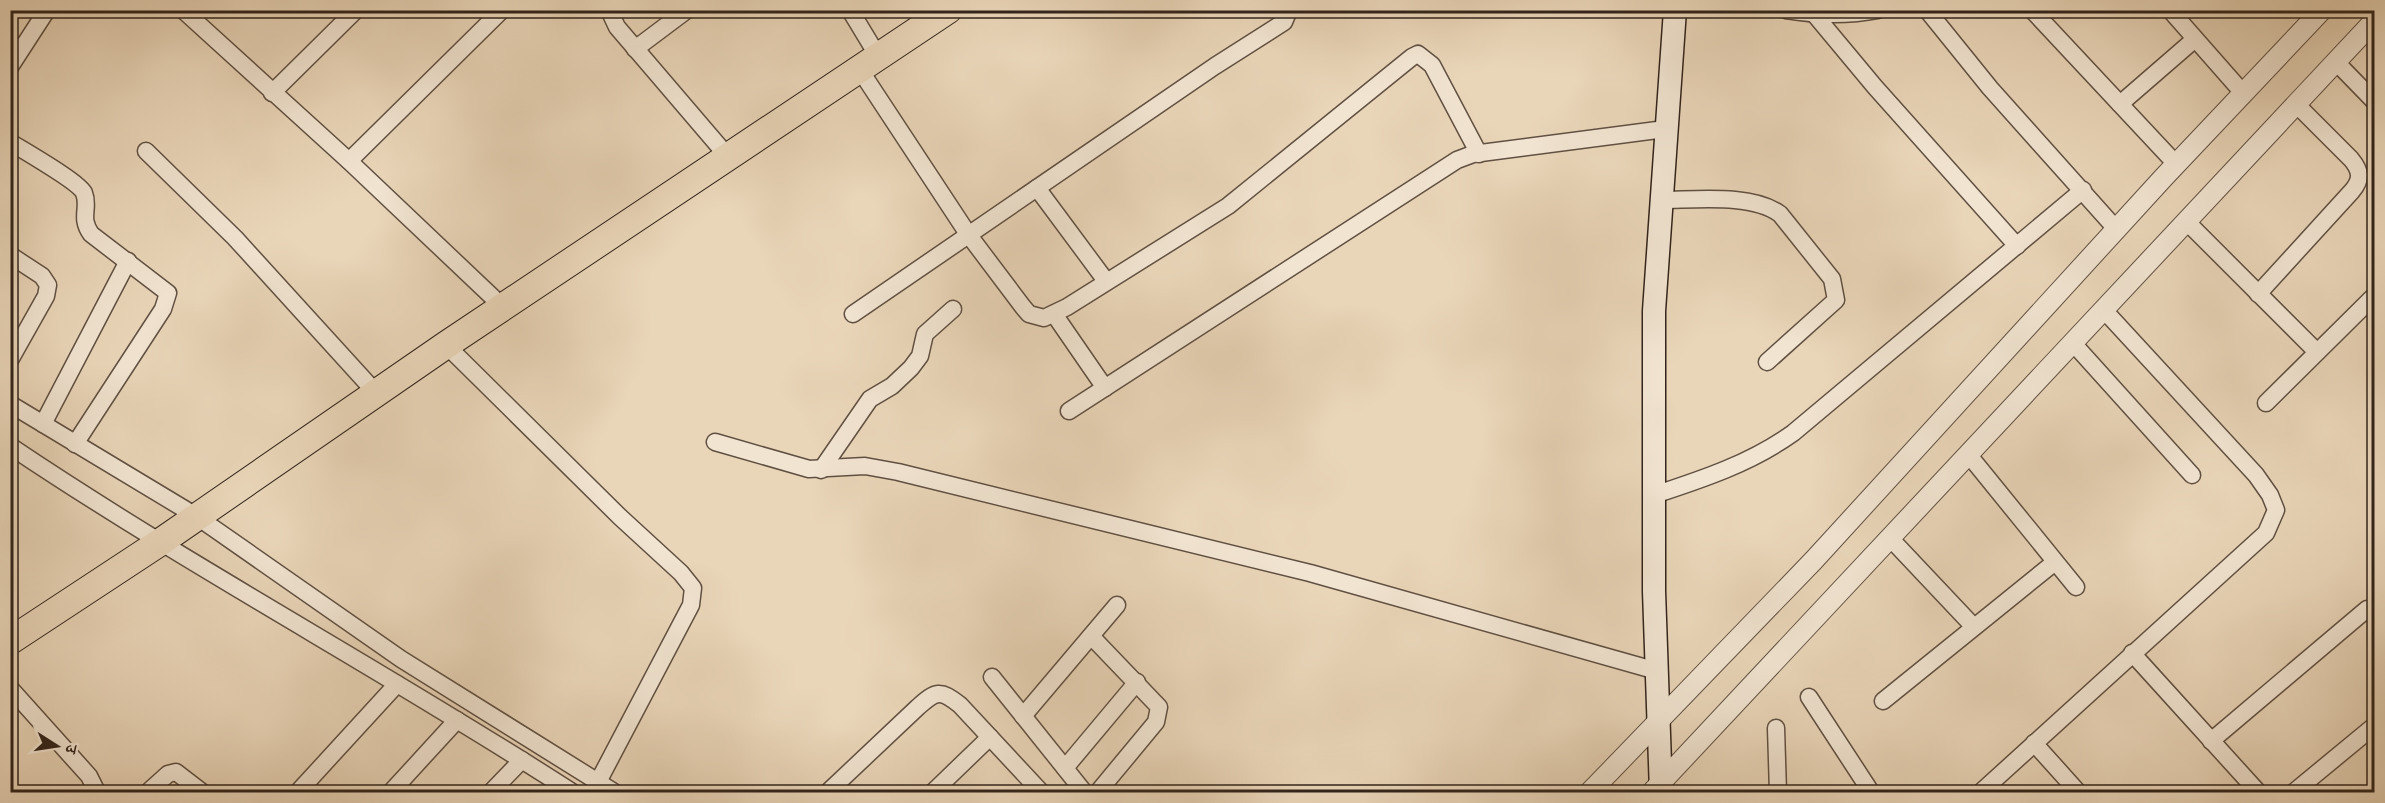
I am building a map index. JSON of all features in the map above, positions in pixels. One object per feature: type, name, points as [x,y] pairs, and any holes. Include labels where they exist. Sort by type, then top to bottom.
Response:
[{"type":"highway","points":[[10,641],[193,519],[446,345],[948,10]]},
{"type":"main road","points":[[1659,783],[1654,495],[1654,311],[1675,10]]},
{"type":"street","points":[[12,62],[47,10]]},
{"type":"street","points":[[272,93],[356,10]]},
{"type":"street","points":[[348,161],[502,10]]},
{"type":"street","points":[[609,10],[617,27],[729,158]]},
{"type":"street","points":[[635,49],[687,10]]},
{"type":"street","points":[[850,10],[869,64],[968,234],[1029,314],[1044,318],[1228,206],[1418,54],[1432,65],[1479,154]]},
{"type":"street","points":[[853,314],[1284,22],[1290,10]]},
{"type":"street","points":[[1786,10],[1824,13],[1878,10]]},
{"type":"street","points":[[1927,10],[1990,88],[2117,230]]},
{"type":"street","points":[[2032,10],[2175,164]]},
{"type":"street","points":[[2170,10],[2243,93]]},
{"type":"street","points":[[1590,792],[1658,726],[1814,560],[2175,164],[2322,10]]},
{"type":"street","points":[[1824,13],[1875,87],[2017,246]]},
{"type":"street","points":[[194,14],[272,93],[504,308]]},
{"type":"street","points":[[1659,783],[2374,21]]},
{"type":"street","points":[[2120,104],[2195,39]]},
{"type":"street","points":[[2336,62],[2374,101]]},
{"type":"street","points":[[2258,294],[2352,191],[2360,176],[2358,167],[2351,159],[2296,104]]},
{"type":"street","points":[[1070,411],[1439,169],[1479,154],[1665,129]]},
{"type":"street","points":[[10,142],[78,186],[85,200],[85,225],[91,234],[164,288],[168,299],[75,444]]},
{"type":"street","points":[[146,151],[236,238],[376,394]]},
{"type":"street","points":[[1037,188],[1106,281]]},
{"type":"street","points":[[1654,495],[1719,473],[1777,444],[1852,387],[2083,190]]},
{"type":"street","points":[[1660,200],[1748,201],[1771,207],[1780,214],[1832,279],[1836,300],[1767,363]]},
{"type":"street","points":[[2186,221],[2317,352]]},
{"type":"street","points":[[10,255],[42,276],[48,285],[46,296],[10,360]]},
{"type":"street","points":[[42,424],[128,261]]},
{"type":"street","points":[[2266,403],[2374,296]]},
{"type":"street","points":[[821,470],[870,399],[878,392],[892,386],[911,368],[920,356],[925,334],[953,309]]},
{"type":"street","points":[[1981,792],[2266,533],[2276,510],[2270,495],[2256,475],[2103,309]]},
{"type":"street","points":[[1054,314],[1106,388]]},
{"type":"street","points":[[2072,342],[2192,475]]},
{"type":"street","points":[[446,345],[620,517],[681,573],[693,588],[691,605],[598,782]]},
{"type":"street","points":[[10,404],[193,519],[401,659],[614,792]]},
{"type":"street","points":[[715,442],[821,470],[866,466],[898,472],[1310,573],[1657,671]]},
{"type":"street","points":[[10,446],[572,792]]},
{"type":"street","points":[[1968,453],[2076,587]]},
{"type":"street","points":[[1890,538],[1974,627]]},
{"type":"street","points":[[1883,701],[2055,562]]},
{"type":"street","points":[[1023,716],[1117,605]]},
{"type":"street","points":[[2211,741],[2367,609]]},
{"type":"street","points":[[1091,636],[1154,699],[1159,707],[1156,722],[1098,792]]},
{"type":"street","points":[[2132,653],[2258,792]]},
{"type":"street","points":[[992,677],[1084,792]]},
{"type":"street","points":[[1065,768],[1137,682]]},
{"type":"street","points":[[298,792],[397,684]]},
{"type":"street","points":[[10,688],[89,776],[97,792]]},
{"type":"street","points":[[828,792],[932,695],[939,693],[948,696],[1041,792]]},
{"type":"street","points":[[1809,697],[1871,792]]},
{"type":"street","points":[[391,792],[457,720]]},
{"type":"street","points":[[2294,792],[2374,726]]},
{"type":"street","points":[[1776,728],[1778,792]]},
{"type":"street","points":[[933,792],[990,737]]},
{"type":"street","points":[[2034,743],[2078,792]]},
{"type":"street","points":[[490,792],[522,760]]},
{"type":"street","points":[[148,792],[168,774],[176,772],[202,792]]}]
